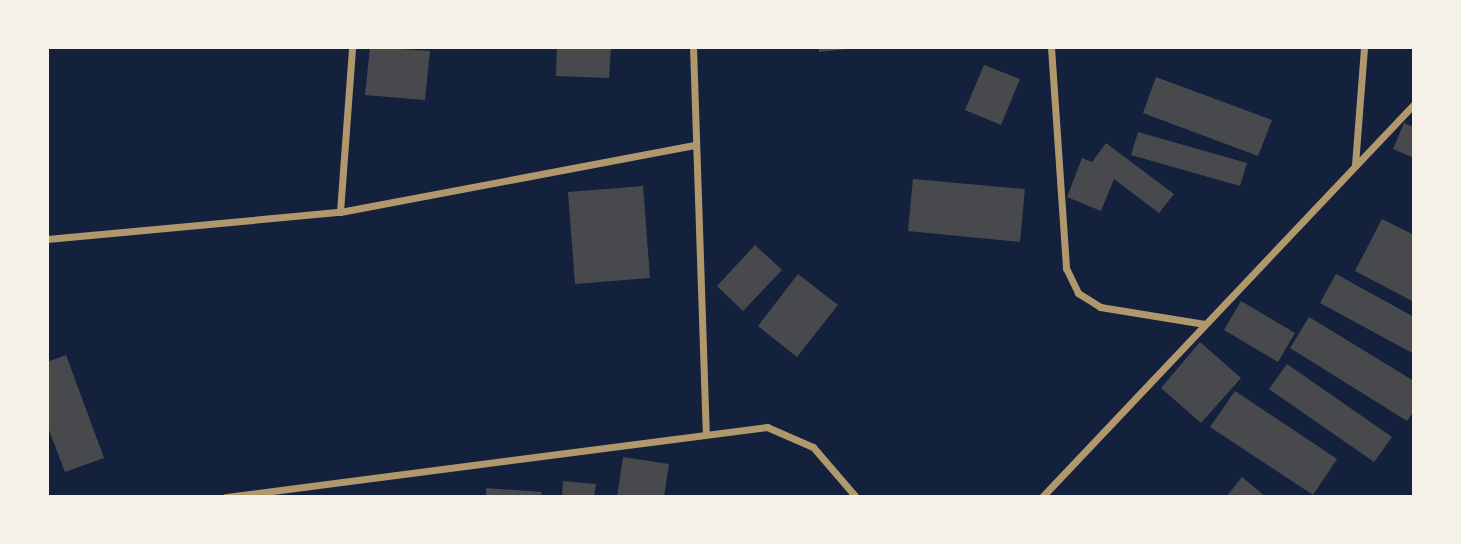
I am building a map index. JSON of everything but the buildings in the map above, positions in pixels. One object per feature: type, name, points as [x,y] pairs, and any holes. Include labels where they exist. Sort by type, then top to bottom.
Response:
[{"type":"street","points":[[340,212],[352,47]]},
{"type":"street","points":[[693,47],[706,433]]},
{"type":"street","points":[[1051,47],[1066,268],[1078,293],[1100,307],[1205,324]]},
{"type":"street","points":[[1355,166],[1364,47]]},
{"type":"street","points":[[1042,497],[1414,104]]},
{"type":"street","points":[[47,239],[340,212],[696,145]]},
{"type":"street","points":[[226,497],[767,427],[813,447],[856,497]]}]
